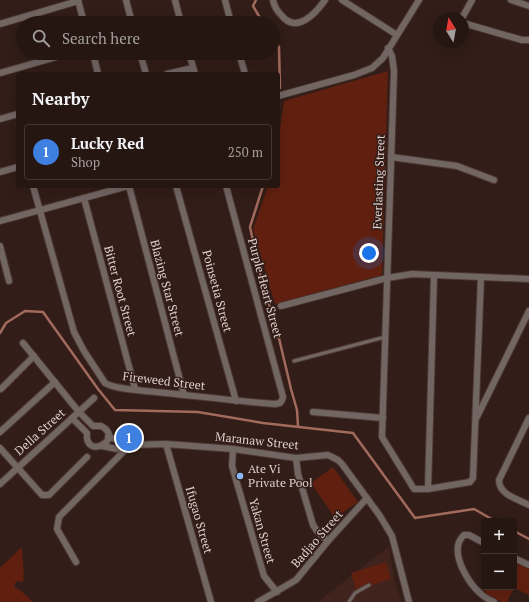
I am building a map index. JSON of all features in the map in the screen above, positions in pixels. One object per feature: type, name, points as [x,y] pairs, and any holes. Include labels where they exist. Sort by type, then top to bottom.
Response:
[{"type":"street","points":[[26,16],[78,0],[82,16]]},
{"type":"street","points":[[126,0],[130,16]]},
{"type":"street","points":[[174,0],[179,16]]},
{"type":"street","points":[[225,0],[229,16]]},
{"type":"street","points":[[273,0],[277,10],[288,22],[294,24],[310,17],[325,0]]},
{"type":"street","points":[[342,0],[397,35]]},
{"type":"street","points":[[280,95],[365,71],[377,64],[419,0]]},
{"type":"street","points":[[465,12],[472,0]]},
{"type":"street","points":[[511,0],[529,6]]},
{"type":"street","points":[[0,24],[16,19]]},
{"type":"street","points":[[469,25],[522,40],[529,40]]},
{"type":"street","name":"Everlasting Street","points":[[388,48],[392,56],[394,71],[382,437],[414,489],[428,489]]},
{"type":"street","points":[[0,72],[44,60]]},
{"type":"street","points":[[94,60],[97,72]]},
{"type":"street","points":[[142,60],[145,72]]},
{"type":"street","points":[[191,60],[194,71]]},
{"type":"street","points":[[241,60],[244,72]]},
{"type":"street","points":[[0,119],[16,115]]},
{"type":"street","points":[[391,157],[457,166],[494,180]]},
{"type":"street","points":[[0,172],[16,168]]},
{"type":"street","name":"Fireweed Street","points":[[34,188],[70,322],[79,342],[105,383],[135,389],[275,404],[280,403],[283,396]]},
{"type":"street","points":[[0,221],[122,188]]},
{"type":"street","name":"Blazing Star Street","points":[[130,188],[184,395]]},
{"type":"street","name":"Poinsetia Street","points":[[177,188],[236,401]]},
{"type":"street","name":"Purple Heart Street","points":[[227,188],[283,396]]},
{"type":"street","name":"Bitter Root Street","points":[[84,198],[135,389]]},
{"type":"street","points":[[0,246],[9,281]]},
{"type":"street","points":[[281,306],[387,278],[412,274],[529,279]]},
{"type":"street","points":[[434,275],[428,489],[470,482],[472,480],[476,419],[481,277]]},
{"type":"street","points":[[476,419],[529,311]]},
{"type":"street","points":[[23,343],[79,412]]},
{"type":"street","points":[[1,389],[34,356]]},
{"type":"street","points":[[0,432],[55,382]]},
{"type":"street","name":"Della Street","points":[[0,484],[94,398]]},
{"type":"street","name":"Maranaw Street","points":[[79,412],[94,426],[104,428],[108,434],[108,437],[130,445]]},
{"type":"street","points":[[313,412],[383,418]]},
{"type":"street","name":"Maranaw Street","points":[[72,418],[87,433],[86,436],[89,443],[95,447],[102,446],[117,449],[130,445],[166,444],[233,449],[296,458],[333,457],[342,464],[388,527],[396,545],[409,602]]},
{"type":"street","points":[[528,502],[505,493],[500,488],[499,480],[529,418]]},
{"type":"street","points":[[102,446],[105,444],[108,437]]},
{"type":"street","name":"Ifugao Street","points":[[166,444],[211,602]]},
{"type":"street","points":[[76,562],[57,529],[59,517],[130,445]]},
{"type":"street","points":[[0,448],[42,495],[49,495],[88,457]]},
{"type":"street","name":"Yakan Street","points":[[233,449],[232,466],[264,576],[277,592]]},
{"type":"street","points":[[296,458],[298,474],[313,525],[328,541]]},
{"type":"street","name":"Badjao Street","points":[[258,602],[296,580],[328,541],[367,498]]},
{"type":"street","points":[[481,541],[469,535],[464,535],[459,542],[457,553],[460,564],[474,587],[482,596],[494,602]]},
{"type":"street","points":[[517,559],[529,565]]},
{"type":"lane","points":[[294,361],[386,337]]},
{"type":"lane","points":[[349,602],[355,593],[368,585]]},
{"type":"shaded area","points":[[388,71],[382,275],[275,304],[253,229],[267,188],[280,188],[280,129],[284,101]]},
{"type":"shaded area","points":[[333,467],[358,502],[335,518],[311,483]]},
{"type":"shaded area","points":[[389,546],[394,578],[402,602],[318,602]]},
{"type":"shaded area","points":[[22,547],[24,573],[23,582],[16,581],[14,587],[20,590],[33,602],[0,602],[0,568]]},
{"type":"shaded area","points":[[386,562],[391,579],[356,590],[351,573]]},
{"type":"shaded area","points":[[521,564],[529,568],[529,595],[517,589],[517,565]]},
{"type":"shaded area","points":[[486,590],[513,590],[507,602],[502,602],[484,593]]},
{"type":"waterway","points":[[256,0],[253,6],[259,16]]},
{"type":"waterway","points":[[279,60],[280,72]]},
{"type":"waterway","points":[[262,188],[250,227],[261,278],[278,334],[297,410],[298,426]]},
{"type":"waterway","points":[[0,333],[6,323],[25,311],[43,312],[98,389],[115,410],[198,412],[263,423],[353,433],[415,518],[474,509],[490,518]]},
{"type":"waterway","points":[[517,533],[529,539]]},
{"type":"place","name":"Lucky Red","points":[[129,438]]},
{"type":"place","name":"Ate Vi Private Pool","points":[[240,476]]}]
